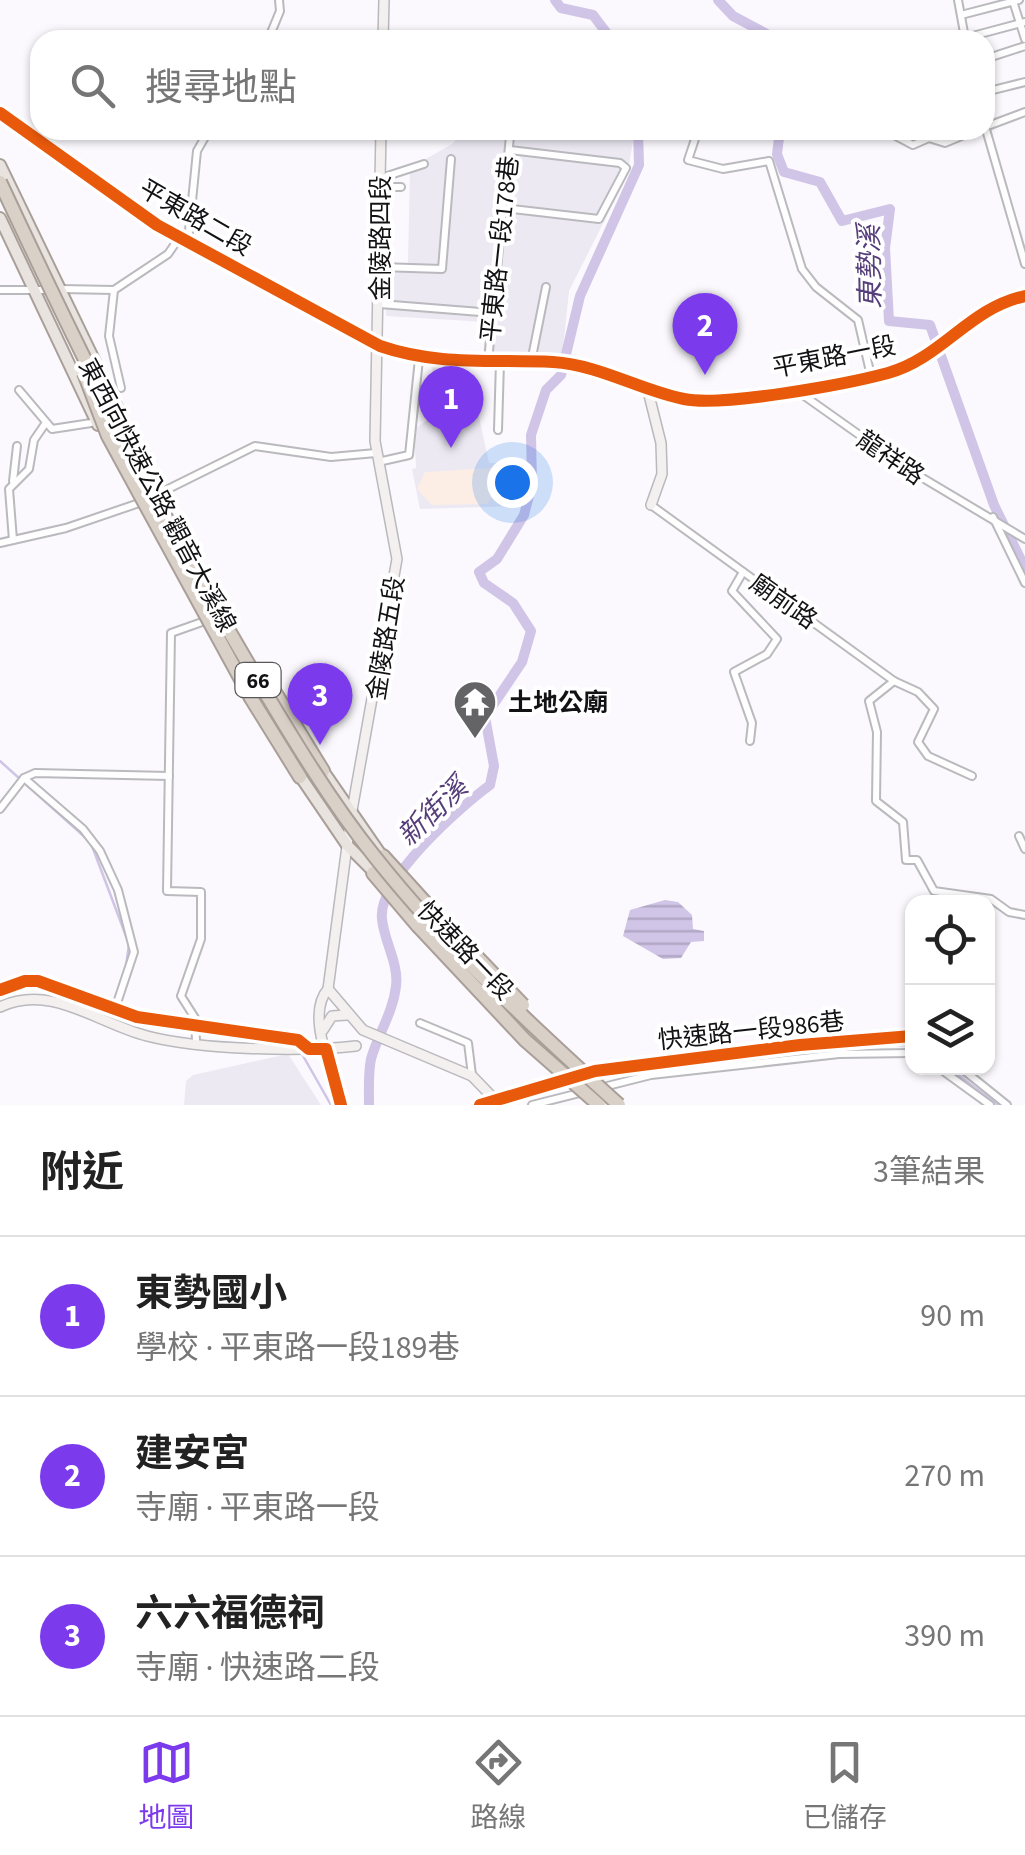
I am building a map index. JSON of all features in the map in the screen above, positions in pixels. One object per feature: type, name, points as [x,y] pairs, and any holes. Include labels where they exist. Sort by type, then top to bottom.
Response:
[{"type":"highway","name":"東西向快速公路 觀音大溪線","points":[[0,182],[87,372],[207,594],[283,722],[372,853],[469,962],[625,1105]]},
{"type":"highway","name":"東西向快速公路 觀音大溪線","points":[[0,201],[210,615],[356,843],[472,978],[604,1105]]},
{"type":"highway","points":[[87,372],[324,771]]},
{"type":"highway","points":[[87,372],[108,436],[251,698],[300,777]]},
{"type":"highway","points":[[387,861],[625,1105]]},
{"type":"highway","points":[[377,876],[418,926],[525,1040],[604,1105]]},
{"type":"main road","name":"66","points":[[0,165],[158,494],[212,594],[308,754],[387,861]]},
{"type":"main road","name":"66","points":[[0,218],[94,416],[141,504],[300,777],[347,845],[377,876]]},
{"type":"main road","name":"快速路一段","points":[[402,879],[587,1081],[604,1105]]},
{"type":"main road","name":"快速路一段","points":[[392,894],[485,998],[587,1081],[625,1105]]},
{"type":"street","points":[[272,30],[280,11],[279,0]]},
{"type":"street","points":[[382,30],[384,0]]},
{"type":"street","points":[[958,0],[964,30]]},
{"type":"street","points":[[961,15],[1015,0],[1025,39]]},
{"type":"street","points":[[995,31],[1023,23]]},
{"type":"street","points":[[995,55],[1025,46]]},
{"type":"street","points":[[995,90],[1025,82]]},
{"type":"street","points":[[995,122],[1025,112]]},
{"type":"street","name":"平東路二段","points":[[0,113],[30,134]]},
{"type":"street","name":"平東路二段","points":[[39,140],[184,239],[380,346]]},
{"type":"street","points":[[0,290],[114,290],[173,251],[184,239],[197,151],[204,140]]},
{"type":"street","name":"金陵路四段","points":[[380,346],[381,140]]},
{"type":"street","name":"平東路一段178巷","points":[[488,362],[510,140]]},
{"type":"street","points":[[695,140],[688,160],[724,169],[770,161],[802,270],[858,320],[871,376]]},
{"type":"street","points":[[989,140],[1025,264]]},
{"type":"street","points":[[504,208],[599,219],[626,168],[620,163],[510,150]]},
{"type":"street","points":[[380,267],[442,270],[451,159]]},
{"type":"street","points":[[380,183],[424,164]]},
{"type":"street","points":[[380,183],[402,187]]},
{"type":"street","points":[[530,362],[546,288]]},
{"type":"street","points":[[114,290],[110,336],[121,388]]},
{"type":"street","name":"平東路一段","points":[[380,346],[419,360],[576,365],[708,402],[871,376],[923,359],[987,308],[1025,296]]},
{"type":"street","points":[[380,304],[493,313]]},
{"type":"street","name":"金陵路五段","points":[[322,1027],[323,992],[328,989],[347,845],[396,574],[377,457],[380,346]]},
{"type":"street","points":[[0,542],[141,504],[255,446],[331,457],[409,455],[419,360]]},
{"type":"street","points":[[498,430],[500,362]]},
{"type":"street","name":"廟前路","points":[[647,387],[661,443],[662,474],[651,505],[894,682],[918,692],[934,709],[918,742],[928,756],[972,776]]},
{"type":"street","name":"龍祥路","points":[[794,388],[920,477],[1025,539]]},
{"type":"street","points":[[19,390],[45,424],[63,431],[91,423]]},
{"type":"street","points":[[13,481],[29,469],[34,440],[45,424]]},
{"type":"street","points":[[13,540],[8,503],[17,446]]},
{"type":"street","points":[[993,517],[1025,583]]},
{"type":"street","points":[[742,572],[732,590],[776,639],[767,654],[734,672],[752,722],[750,741]]},
{"type":"street","points":[[195,1034],[182,996],[201,938],[202,892],[167,891],[168,776],[171,632],[202,622]]},
{"type":"street","points":[[894,682],[871,697],[868,706],[876,732],[876,802],[904,822],[906,860],[917,860],[934,891],[991,899],[1009,912],[1025,916]]},
{"type":"street","points":[[0,808],[24,778],[35,773],[168,776]]},
{"type":"street","points":[[24,778],[84,829],[100,851],[118,890],[134,952],[116,1009]]},
{"type":"street","points":[[1019,836],[1025,849]]},
{"type":"street","points":[[328,989],[347,1015],[378,1037],[472,1076],[497,1101]]},
{"type":"street","points":[[0,1007],[21,997],[43,997],[148,1036],[195,1034],[300,1049],[356,1046]]},
{"type":"street","points":[[341,1105],[322,1027],[332,1016],[347,1015]]},
{"type":"street","points":[[420,1023],[468,1043],[472,1076]]},
{"type":"street","name":"快速路一段986巷","points":[[587,1081],[800,1045],[905,1037]]},
{"type":"street","name":"快速路一段986巷","points":[[587,1081],[727,1064],[905,1052]]},
{"type":"street","points":[[949,1075],[990,1105]]},
{"type":"street","points":[[970,1075],[1007,1105]]},
{"type":"street","points":[[480,1105],[587,1081]]},
{"type":"street","points":[[532,1105],[587,1081]]},
{"type":"shaded area","points":[[456,140],[633,140],[627,176],[569,291],[562,359],[483,357],[486,322],[386,316],[382,264],[408,263],[410,168]]},
{"type":"shaded area","points":[[433,363],[463,366],[463,384],[472,385],[489,463],[523,462],[522,506],[420,509],[412,469],[416,468],[414,430],[428,419]]},
{"type":"shaded area","points":[[491,468],[498,490],[487,504],[432,505],[417,489],[425,472]]},
{"type":"shaded area","points":[[665,900],[678,902],[692,915],[693,929],[704,931],[704,941],[691,942],[681,958],[663,959],[623,936],[630,910]]},
{"type":"shaded area","points":[[288,1054],[321,1105],[184,1105],[186,1081],[193,1075]]},
{"type":"waterway","name":"新街溪","points":[[555,0],[561,8],[593,15],[604,30]]},
{"type":"waterway","name":"東勢溪","points":[[718,0],[733,16],[759,30]]},
{"type":"waterway","name":"新街溪","points":[[369,1105],[371,1059],[396,986],[382,919],[384,903],[406,865],[423,846],[490,785],[494,766],[485,717],[522,662],[531,631],[513,603],[484,583],[479,572],[497,559],[524,515],[532,484],[531,435],[546,390],[561,375],[580,296],[639,165],[638,140]]},
{"type":"waterway","name":"東勢溪","points":[[779,140],[777,154],[784,172],[820,182],[842,221],[890,209],[885,248],[889,321],[930,325],[994,505],[1025,568]]},
{"type":"waterway","points":[[0,761],[87,839]]},
{"type":"waterway","points":[[92,846],[129,944],[126,966]]},
{"type":"waterway","points":[[113,1005],[122,978]]},
{"type":"waterway","points":[[0,996],[31,984],[129,1022],[191,1030]]},
{"type":"waterway","points":[[199,1031],[295,1043],[298,1048]]},
{"type":"waterway","points":[[596,1080],[674,1064],[753,1054],[905,1045]]},
{"type":"waterway","points":[[302,1054],[331,1105]]},
{"type":"waterway","points":[[958,1075],[998,1105]]},
{"type":"waterway","points":[[505,1105],[569,1086]]},
{"type":"cycle path","points":[[0,113],[30,134]]},
{"type":"cycle path","points":[[38,140],[157,225],[380,346],[423,357],[570,364],[684,399],[755,397],[888,373],[924,356],[988,311],[1025,296]]},
{"type":"cycle path","points":[[0,990],[38,981],[137,1017],[298,1040],[309,1049],[326,1049],[341,1105]]},
{"type":"cycle path","points":[[480,1105],[595,1071],[800,1045],[905,1037]]},
{"type":"place","name":"建安宮","points":[[705,375]]},
{"type":"place","name":"東勢國小","points":[[451,448]]},
{"type":"place","name":"土地公廟","points":[[475,740]]},
{"type":"place","name":"六六福德祠","points":[[320,745]]}]
